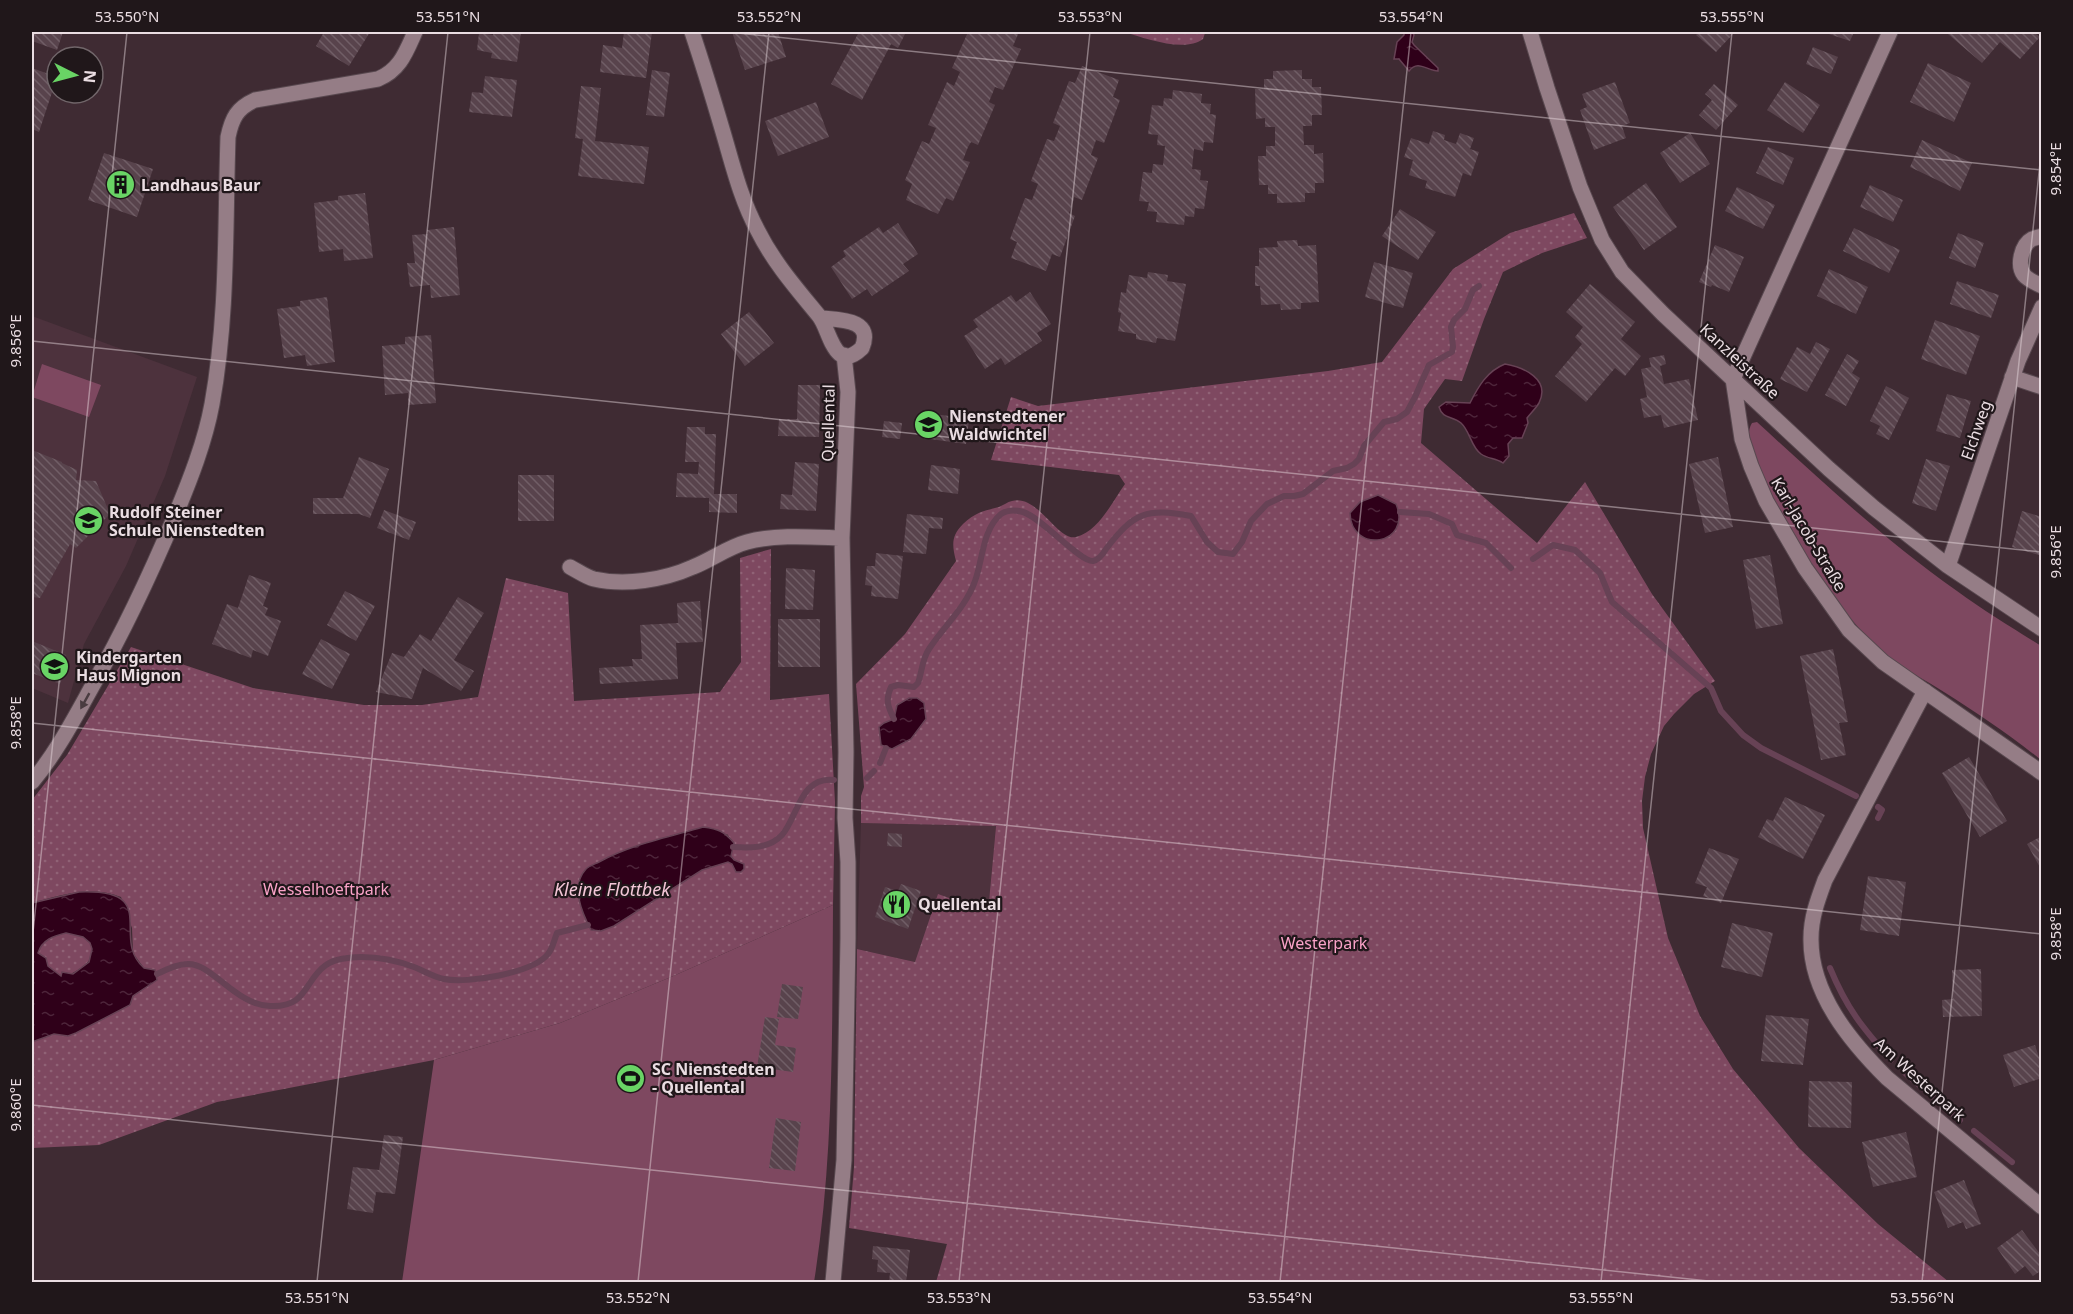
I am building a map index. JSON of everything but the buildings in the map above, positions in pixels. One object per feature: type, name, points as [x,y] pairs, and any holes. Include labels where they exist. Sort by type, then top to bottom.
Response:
[{"type":"street","points":[[32,782],[58,748],[113,650],[151,575],[198,456],[212,404],[222,318],[228,137],[235,115],[242,106],[255,100],[378,79],[400,63],[414,32]]},
{"type":"street","name":"Quellental","points":[[692,32],[748,211],[772,256],[806,302],[821,318],[835,351],[844,356],[848,392],[843,538],[848,938],[844,1160],[833,1282]]},
{"type":"street","name":"Kanzleistraße","points":[[1530,32],[1546,88],[1580,187],[1602,240],[1622,272],[1856,493],[1948,566],[2042,629]]},
{"type":"street","points":[[1733,378],[1890,32]]},
{"type":"street","points":[[2042,236],[2027,243],[2021,258],[2022,273],[2026,278],[2042,286]]},
{"type":"street","name":"Elchweg","points":[[1948,566],[2026,341],[2042,307]]},
{"type":"street","points":[[821,318],[848,320],[862,329],[864,336],[862,348],[851,356],[844,356]]},
{"type":"street","points":[[2013,377],[2042,387]]},
{"type":"street","name":"Karl-Jacob-Straße","points":[[1733,378],[1742,439],[1766,501],[1825,597],[1849,630],[1883,662],[2042,772]]},
{"type":"street","points":[[570,567],[592,578],[631,581],[674,574],[692,568],[744,543],[756,540],[843,538]]},
{"type":"street","name":"Am Westerpark","points":[[1925,691],[1826,880],[1815,908],[1811,937],[1812,959],[1818,981],[1830,1007],[1853,1042],[1868,1059],[1887,1078],[2042,1207]]},
{"type":"shaded area","name":"Rudolf Steiner Schule Nienstedten","points":[[32,316],[197,377],[165,476],[126,566],[84,644],[68,703],[32,688]]},
{"type":"shaded area","points":[[861,823],[996,825],[988,912],[915,962],[857,949]]},
{"type":"green space","points":[[1124,32],[1205,33],[1203,39],[1195,43],[1175,45]]},
{"type":"green space","name":"Westerpark","points":[[1574,213],[1587,238],[1542,253],[1503,272],[1462,381],[1445,379],[1424,409],[1421,443],[1537,543],[1585,482],[1652,594],[1715,681],[1694,694],[1664,726],[1651,754],[1645,777],[1642,801],[1643,828],[1668,938],[1700,1016],[1733,1069],[1799,1148],[1878,1224],[1949,1282],[936,1282],[947,1244],[849,1228],[854,1167],[857,949],[915,962],[938,894],[988,912],[996,826],[861,823],[861,796],[864,787],[856,684],[905,634],[956,561],[954,537],[959,528],[972,517],[1010,501],[1021,501],[1030,504],[1069,537],[1076,537],[1092,529],[1125,484],[1119,475],[991,460],[1011,397],[1038,406],[1328,371],[1382,362],[1453,269],[1510,233]]},
{"type":"green space","points":[[42,364],[101,385],[89,417],[32,397]]},
{"type":"green space","points":[[1757,422],[1829,488],[1930,572],[2041,646],[2041,760],[1981,716],[1905,669],[1874,644],[1856,624],[1820,579],[1789,529],[1765,483],[1750,445],[1749,429],[1752,423]]},
{"type":"green space","name":"Wesselhoeftpark","points":[[771,549],[770,700],[829,694],[835,802],[833,905],[671,977],[560,1023],[434,1060],[217,1102],[99,1145],[32,1148],[32,1042],[54,1034],[68,1036],[76,1033],[141,991],[144,968],[133,953],[132,928],[121,897],[110,893],[76,892],[32,903],[32,800],[67,755],[131,647],[253,688],[364,705],[422,705],[478,697],[506,578],[568,593],[574,701],[720,692],[741,662],[740,558]],"holes":[[[727,834],[734,843],[731,856],[740,862],[732,864],[728,862],[702,870],[614,926]]]},
{"type":"green space","name":"SC Nienstedten - Quellental","points":[[833,905],[829,1141],[821,1235],[814,1282],[402,1282],[434,1060],[560,1023],[671,977]]},
{"type":"green space","points":[[66,933],[85,938],[93,950],[91,957],[81,968],[61,977],[38,954],[42,945],[49,939]]},
{"type":"water","points":[[1404,32],[1412,32],[1414,45],[1438,68],[1438,71],[1416,66],[1409,71],[1399,59],[1394,59],[1397,42]]},
{"type":"water","points":[[1505,364],[1527,371],[1533,376],[1541,387],[1542,395],[1539,403],[1527,418],[1528,423],[1522,438],[1513,438],[1508,444],[1509,456],[1503,463],[1481,454],[1464,426],[1445,416],[1439,407],[1446,402],[1470,403],[1488,375]]},
{"type":"water","points":[[1378,495],[1396,504],[1399,518],[1396,529],[1389,536],[1380,540],[1360,535],[1353,526],[1350,513],[1360,502]]},
{"type":"water","points":[[909,698],[917,698],[924,703],[926,719],[911,739],[892,749],[881,745],[879,727],[894,719],[897,705]]},
{"type":"water","name":"Kleine Flottbek","points":[[703,827],[720,831],[734,843],[731,856],[734,860],[744,864],[741,872],[736,872],[732,864],[728,862],[702,870],[614,926],[601,931],[591,930],[581,908],[578,891],[581,876],[586,869],[636,846]]},
{"type":"water","points":[[79,892],[104,893],[120,898],[127,907],[130,917],[131,943],[135,956],[144,968],[155,970],[157,980],[133,996],[130,1005],[76,1033],[68,1036],[54,1034],[32,1042],[32,903]],"holes":[[[66,933],[83,937],[90,943],[92,949],[89,962],[73,974],[62,972],[61,976],[48,966],[46,958],[38,953],[45,942],[57,936]]]},
{"type":"waterway","name":"Kleine Flottbek","points":[[894,719],[888,703],[891,687],[898,685],[914,687],[918,683],[927,653],[971,590],[990,528],[1001,514],[1015,511],[1031,516],[1079,554],[1093,561],[1101,556],[1125,527],[1134,520],[1152,513],[1191,516],[1207,542],[1218,552],[1233,554],[1242,542],[1251,521],[1267,504],[1284,496],[1303,494],[1333,471],[1354,464],[1359,459],[1364,446],[1384,422],[1397,419],[1407,412],[1429,365],[1452,352],[1451,327],[1454,320],[1465,309],[1473,290],[1479,286]]},
{"type":"waterway","points":[[1400,512],[1429,514],[1452,524],[1457,535],[1486,543],[1511,568]]},
{"type":"waterway","points":[[1533,559],[1553,545],[1575,550],[1600,573],[1612,602],[1711,688],[1721,711],[1743,735],[1761,748],[1856,796]]},
{"type":"waterway","name":"Kleine Flottbek","points":[[880,763],[886,748]]},
{"type":"waterway","name":"Kleine Flottbek","points":[[867,778],[874,771]]},
{"type":"waterway","name":"Kleine Flottbek","points":[[733,847],[759,847],[777,840],[807,791],[814,784],[823,780],[834,780]]},
{"type":"waterway","points":[[1878,807],[1882,810],[1878,818]]},
{"type":"waterway","name":"Kleine Flottbek","points":[[157,974],[179,965],[196,965],[246,999],[257,1004],[282,1005],[292,1003],[299,998],[319,971],[329,963],[338,960],[368,957],[395,961],[444,979],[483,978],[529,967],[548,954],[557,933],[588,925]]},
{"type":"waterway","points":[[1830,968],[1856,1017],[1891,1060]]},
{"type":"waterway","points":[[1905,1073],[1960,1120]]},
{"type":"waterway","points":[[1974,1131],[2012,1162]]},
{"type":"place","name":"Landhaus Baur","points":[[120,185]]},
{"type":"place","name":"Nienstedtener Waldwichtel","points":[[928,425]]},
{"type":"place","name":"Rudolf Steiner Schule Nienstedten","points":[[88,521]]},
{"type":"place","name":"Kindergarten Haus Mignon","points":[[55,666]]},
{"type":"place","name":"Quellental","points":[[897,904]]},
{"type":"place","name":"SC Nienstedten - Quellental","points":[[631,1078]]}]
